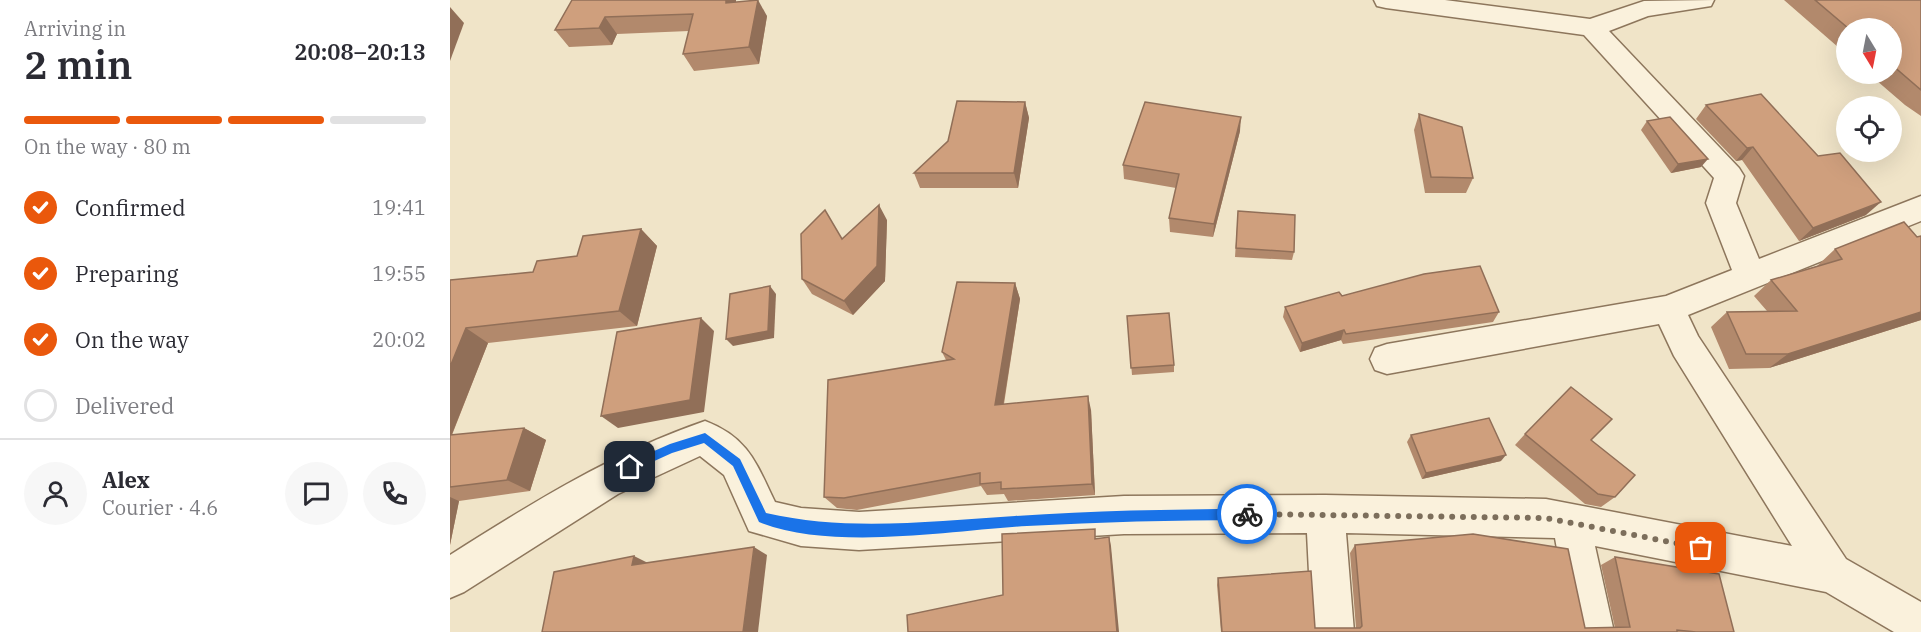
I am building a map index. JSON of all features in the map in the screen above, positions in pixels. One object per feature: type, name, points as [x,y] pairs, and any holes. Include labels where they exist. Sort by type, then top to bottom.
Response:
[{"type":"street","points":[[1386,0],[1592,28],[1642,4],[1702,0]]},
{"type":"street","points":[[1592,28],[1729,176],[1721,202],[1751,277]]},
{"type":"street","points":[[1387,359],[1668,309],[1921,208]]},
{"type":"street","points":[[1668,309],[1686,346],[1832,573]]},
{"type":"street","points":[[450,578],[611,476],[670,449],[705,438],[737,463],[763,518],[801,526],[859,531],[1124,515],[1325,514],[1546,518],[1832,573],[1921,625]]},
{"type":"street","points":[[1325,514],[1333,632]]},
{"type":"street","points":[[1571,524],[1593,632]]},
{"type":"building","points":[[572,0],[726,0],[726,3],[758,0],[749,47],[683,54],[693,14],[605,17],[599,28],[555,30]]},
{"type":"building","points":[[1815,0],[1921,0],[1921,90],[1902,74],[1902,18],[1836,18]]},
{"type":"building","points":[[1761,94],[1818,156],[1836,154],[1836,162],[1848,162],[1881,202],[1813,228],[1753,147],[1747,148],[1706,105]]},
{"type":"building","points":[[957,101],[1025,102],[1014,173],[914,173],[948,141]]},
{"type":"building","points":[[1145,102],[1241,117],[1214,224],[1169,218],[1179,174],[1123,165]]},
{"type":"building","points":[[1419,114],[1462,127],[1473,178],[1431,177]]},
{"type":"building","points":[[1670,117],[1708,159],[1678,164],[1647,121]]},
{"type":"building","points":[[879,205],[877,266],[844,301],[802,279],[801,234],[825,210],[842,239]]},
{"type":"building","points":[[1238,211],[1295,215],[1294,252],[1236,248]]},
{"type":"building","points":[[1904,222],[1917,237],[1921,236],[1921,312],[1788,354],[1746,354],[1727,312],[1797,311],[1771,280],[1842,259],[1835,249]]},
{"type":"building","points":[[641,229],[619,311],[466,328],[450,367],[450,280],[533,272],[537,261],[577,256],[583,236]]},
{"type":"building","points":[[1480,266],[1499,312],[1346,334],[1344,330],[1302,343],[1285,307],[1339,292],[1342,296],[1424,274]]},
{"type":"building","points":[[957,282],[1015,283],[995,405],[1088,396],[1092,484],[1001,489],[1001,482],[980,484],[980,473],[844,498],[824,497],[828,380],[954,359],[942,352]]},
{"type":"building","points":[[770,286],[768,331],[726,339],[730,294]]},
{"type":"building","points":[[1169,313],[1174,365],[1131,368],[1127,316]]},
{"type":"building","points":[[701,318],[690,400],[601,416],[617,332]]},
{"type":"building","points":[[1571,387],[1612,419],[1591,440],[1635,475],[1615,497],[1598,494],[1525,434]]},
{"type":"building","points":[[1489,418],[1506,455],[1426,473],[1411,435]]},
{"type":"building","points":[[524,428],[507,480],[450,487],[450,435]]},
{"type":"building","points":[[1095,529],[1095,539],[1109,537],[1117,632],[908,632],[907,615],[1003,595],[1002,534]]},
{"type":"building","points":[[1473,534],[1568,549],[1585,628],[1630,627],[1615,557],[1719,574],[1734,632],[1677,630],[1677,632],[1222,632],[1218,578],[1311,571],[1315,628],[1360,628],[1362,626],[1355,545]]},
{"type":"building","points":[[754,547],[743,632],[542,632],[554,572],[634,556],[632,565]]},
{"type":"way so far","points":[[1247,514],[1546,518],[1701,548]]},
{"type":"route","points":[[630,467],[670,449],[705,438],[737,463],[763,518],[801,526],[859,531],[1124,515],[1247,514]]}]
